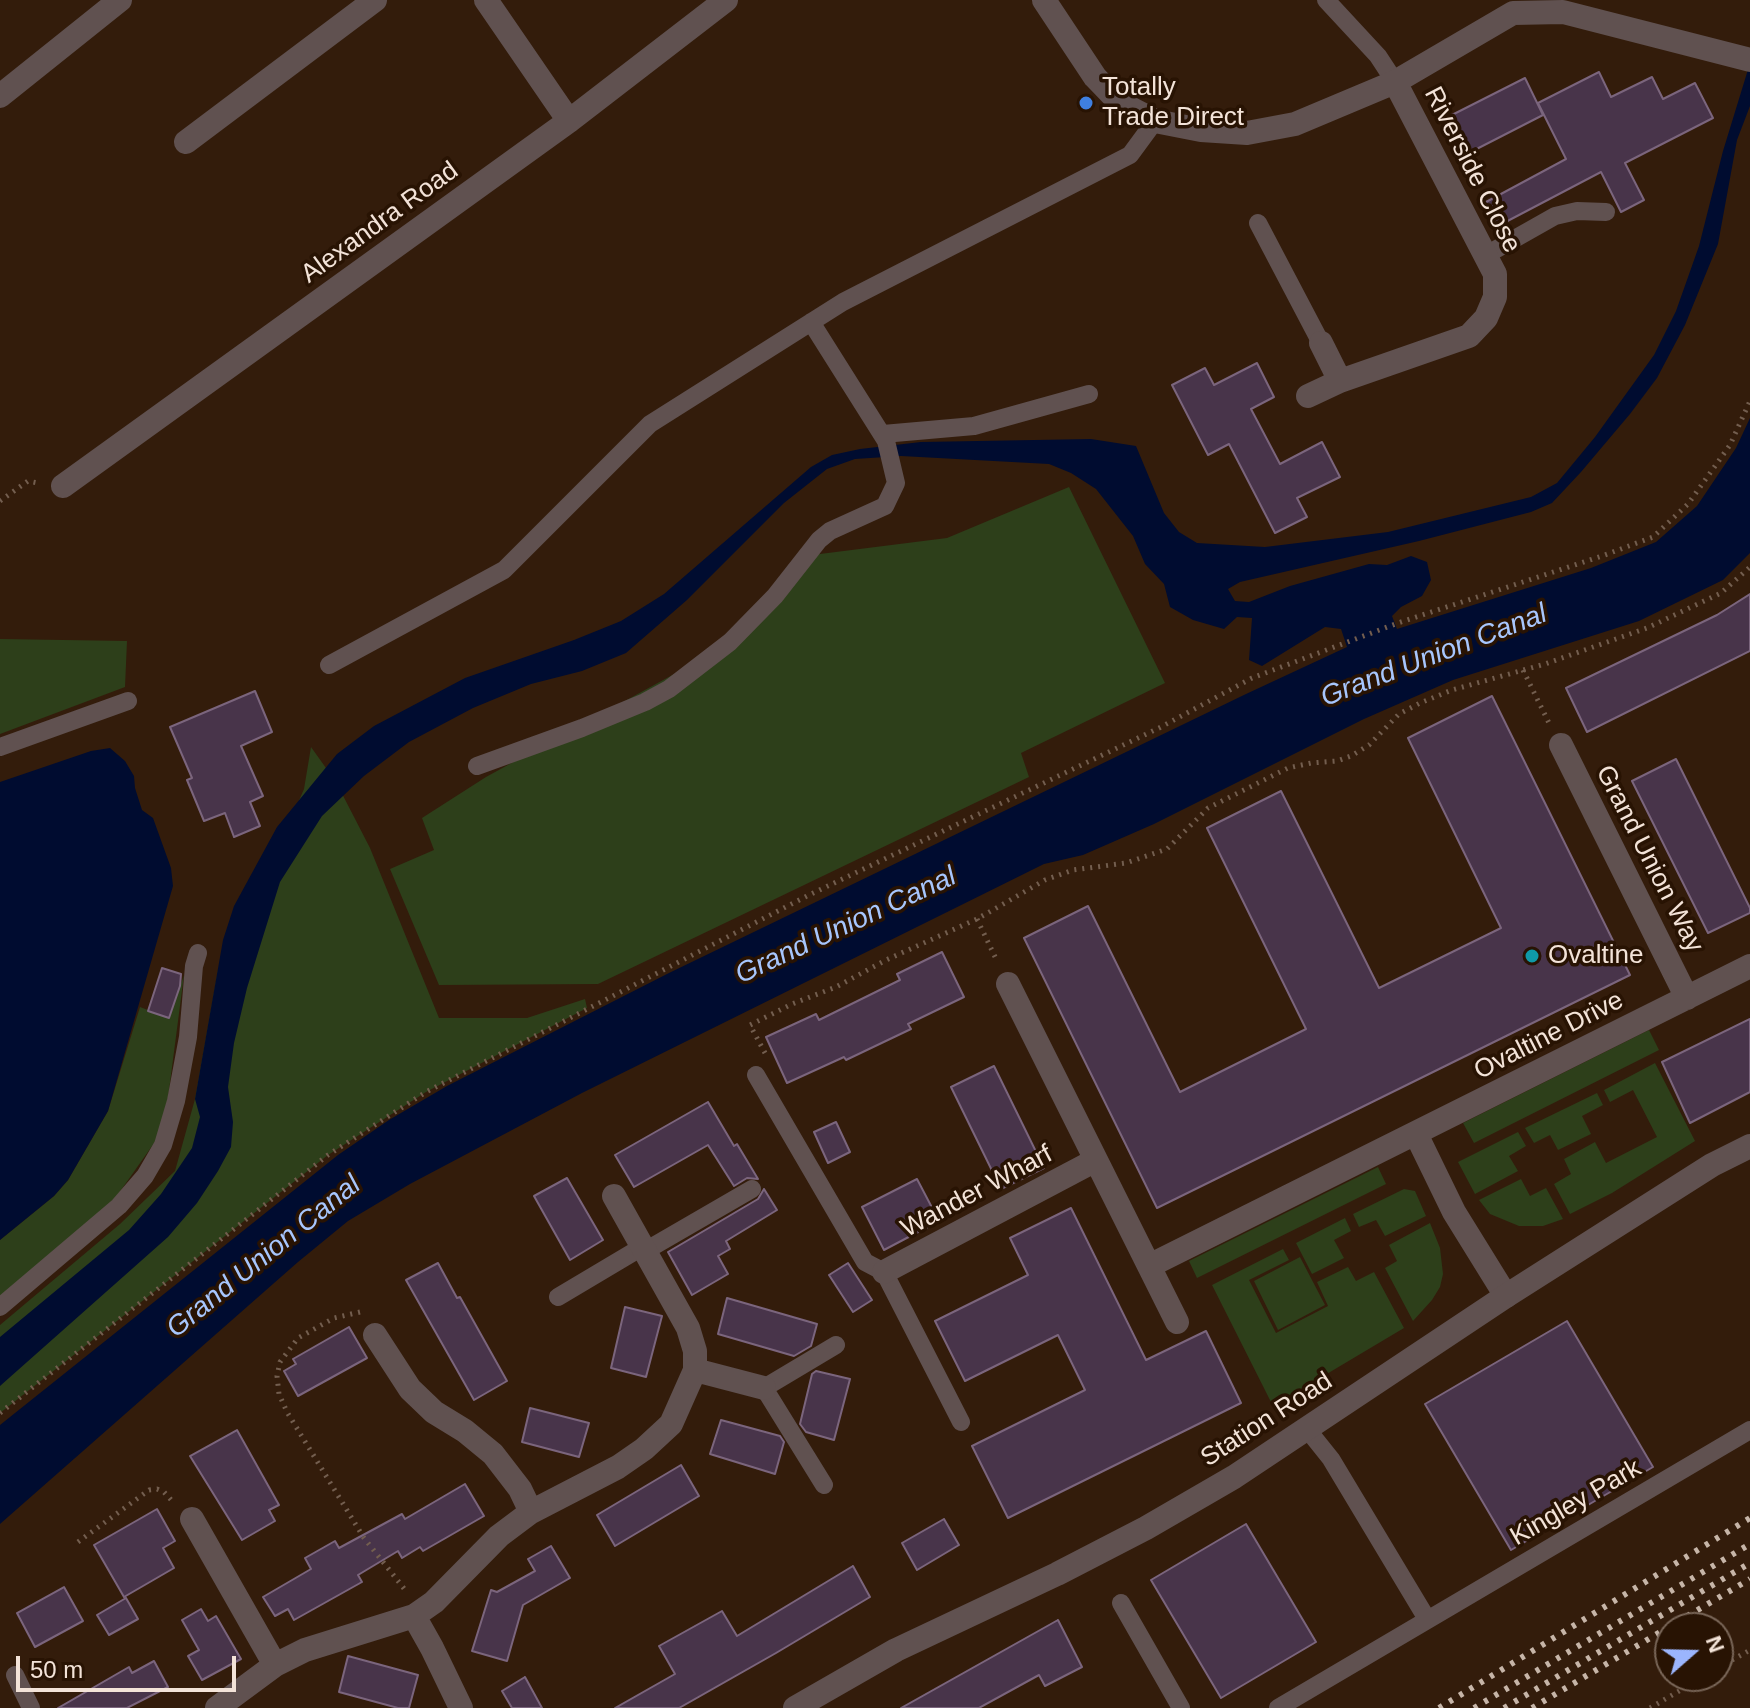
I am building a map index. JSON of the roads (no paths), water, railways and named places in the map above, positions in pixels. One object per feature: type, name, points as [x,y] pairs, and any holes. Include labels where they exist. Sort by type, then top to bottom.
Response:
[{"type":"street","points":[[0,96],[120,0]]},
{"type":"street","points":[[186,142],[375,0]]},
{"type":"street","points":[[486,0],[569,121]]},
{"type":"street","name":"Alexandra Road","points":[[63,486],[569,121],[726,0]]},
{"type":"street","points":[[1044,0],[1095,77],[1120,103],[1155,121],[1201,130],[1247,133],[1295,124],[1395,82],[1513,6],[1563,12],[1743,58]]},
{"type":"street","name":"Riverside Close","points":[[1308,396],[1340,381],[1469,336],[1486,318],[1495,297],[1495,274],[1395,82]]},
{"type":"street","points":[[1321,343],[1340,381]]},
{"type":"street","name":"Grand Union Way","points":[[1561,745],[1687,998]]},
{"type":"street","name":"Ovaltine Drive","points":[[1149,1266],[1750,966]]},
{"type":"street","points":[[1008,984],[1177,1322]]},
{"type":"street","points":[[1416,1134],[1454,1212],[1506,1296]]},
{"type":"street","name":"Station Road","points":[[795,1708],[896,1650],[1146,1528],[1234,1477],[1506,1296],[1712,1165],[1750,1146]]},
{"type":"street","name":"Wander Wharf","points":[[884,1272],[1096,1160]]},
{"type":"street","points":[[217,1708],[275,1665],[305,1650],[416,1614],[434,1602],[499,1536],[531,1512],[618,1467],[644,1449],[671,1424],[695,1370],[695,1351],[688,1328],[614,1196]]},
{"type":"street","points":[[375,1335],[410,1389],[434,1412],[465,1431],[493,1454],[520,1489],[531,1512]]},
{"type":"street","points":[[695,1370],[764,1388]]},
{"type":"street","points":[[192,1519],[275,1665]]},
{"type":"street","points":[[416,1614],[461,1708]]},
{"type":"lane","points":[[1326,0],[1378,56],[1395,82]]},
{"type":"lane","points":[[329,665],[504,570],[650,424],[843,302],[1130,155],[1155,121]]},
{"type":"lane","points":[[1486,255],[1555,216],[1577,211],[1606,212]]},
{"type":"lane","points":[[1258,223],[1321,343]]},
{"type":"lane","points":[[477,766],[645,702],[688,676],[730,642],[766,605],[819,540],[830,531],[885,506],[896,483],[887,445],[811,322]]},
{"type":"lane","points":[[887,445],[974,426],[1089,394]]},
{"type":"lane","points":[[0,747],[128,701]]},
{"type":"lane","points":[[0,1307],[119,1206],[145,1176],[163,1145],[176,1101],[188,1037],[194,966],[198,953]]},
{"type":"lane","points":[[756,1075],[865,1262],[884,1272],[961,1422]]},
{"type":"lane","points":[[558,1297],[752,1189]]},
{"type":"lane","points":[[824,1485],[764,1388],[836,1345]]},
{"type":"lane","points":[[1307,1429],[1331,1459],[1427,1619]]},
{"type":"lane","name":"Kingley Park","points":[[1278,1708],[1750,1430]]},
{"type":"lane","points":[[1121,1603],[1181,1708]]},
{"type":"lane","points":[[15,1675],[31,1708]]},
{"type":"water","name":"Grand Union Canal","points":[[1750,63],[1750,106],[1737,140],[1718,244],[1685,325],[1657,378],[1630,414],[1552,503],[1531,512],[1419,541],[1240,582],[1228,589],[1235,601],[1249,602],[1290,586],[1369,564],[1387,565],[1411,556],[1427,562],[1431,580],[1422,596],[1401,607],[1392,616],[1397,629],[1591,568],[1656,542],[1697,506],[1736,448],[1750,418],[1750,553],[1723,580],[1639,621],[1453,680],[1364,719],[1154,824],[1083,855],[1044,864],[582,1093],[410,1184],[348,1221],[298,1262],[0,1524],[0,1425],[338,1155],[389,1120],[447,1086],[669,973],[1347,647],[1341,629],[1325,627],[1262,666],[1249,660],[1252,618],[1237,617],[1224,629],[1193,620],[1170,607],[1164,584],[1145,564],[1133,536],[1096,489],[1049,464],[901,456],[855,459],[827,469],[784,503],[687,600],[626,653],[582,671],[531,684],[473,708],[409,742],[364,776],[322,816],[280,882],[247,988],[234,1043],[228,1087],[233,1122],[231,1147],[218,1171],[197,1203],[168,1237],[0,1386],[0,1337],[129,1230],[161,1194],[192,1148],[200,1117],[195,1099],[223,940],[234,906],[277,827],[337,754],[374,726],[465,678],[621,621],[664,594],[811,467],[832,455],[921,442],[1091,439],[1136,446],[1164,513],[1179,532],[1197,543],[1265,547],[1388,532],[1531,497],[1557,483],[1595,437],[1654,355],[1676,311],[1699,246]]},
{"type":"water","points":[[110,748],[125,761],[134,776],[142,810],[153,818],[171,868],[173,886],[108,1111],[68,1180],[54,1196],[0,1240],[0,782],[91,751]]},
{"type":"railway","points":[[1439,1708],[1750,1518]]},
{"type":"railway","points":[[1474,1708],[1750,1544]]},
{"type":"railway","points":[[1504,1708],[1750,1563]]},
{"type":"railway","points":[[1532,1708],[1750,1579]]},
{"type":"place","name":"Totally Trade Direct","points":[[1086,103]]},
{"type":"place","name":"Ovaltine","points":[[1532,956]]}]
